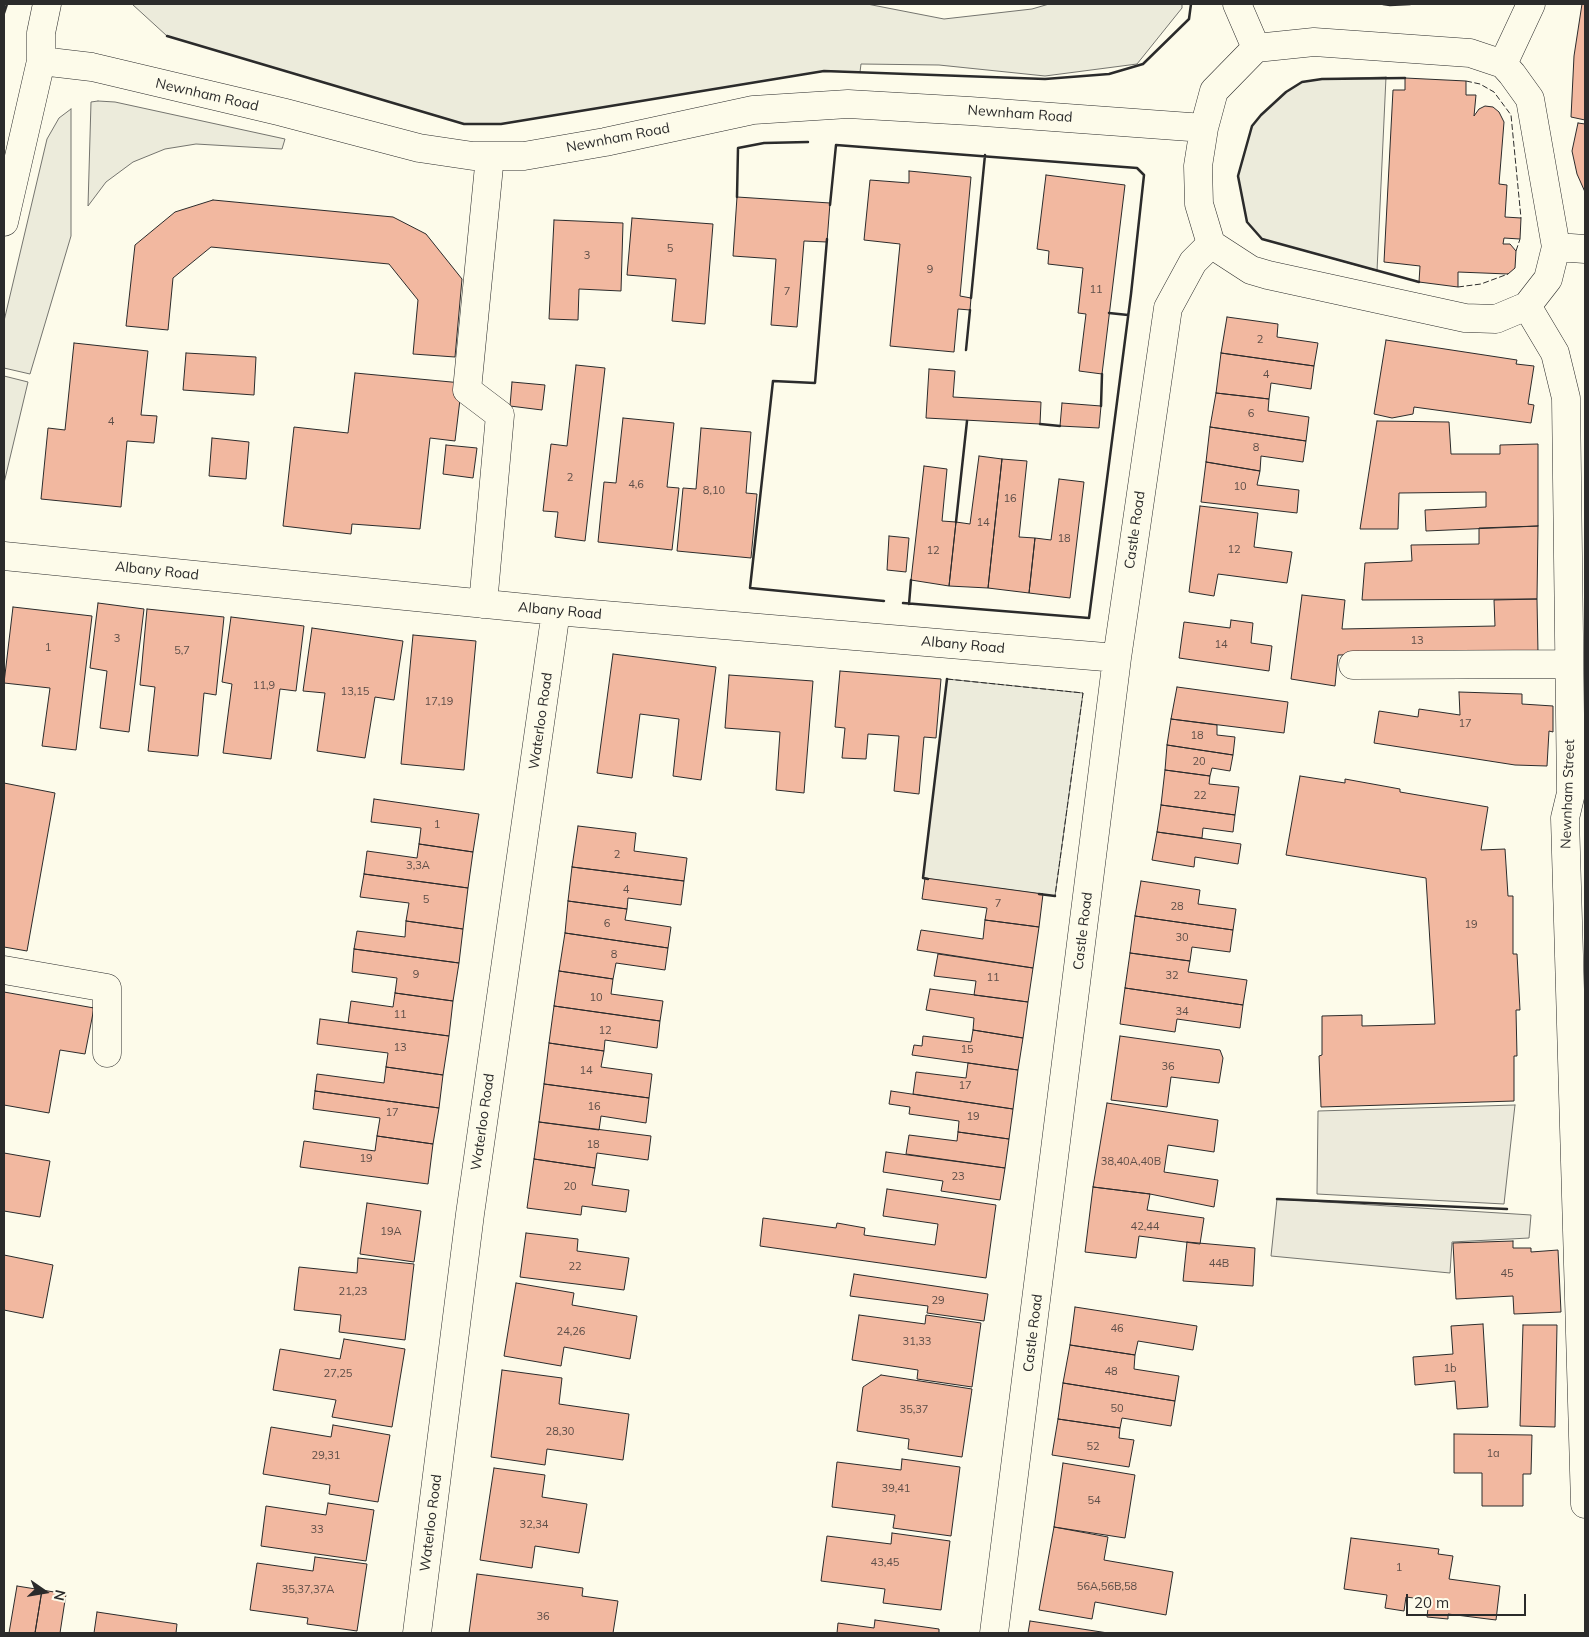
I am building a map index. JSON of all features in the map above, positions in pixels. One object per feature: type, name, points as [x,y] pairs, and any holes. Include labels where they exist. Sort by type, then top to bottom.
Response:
[{"type":"street","points":[[4,222],[41,61],[41,33],[47,4]]},
{"type":"street","points":[[1237,4],[1256,48]]},
{"type":"street","points":[[1503,64],[1531,4]]},
{"type":"street","points":[[1314,42],[1426,49],[1470,53],[1503,64],[1530,99],[1556,247],[1548,279],[1527,306],[1496,319],[1465,318],[1268,275],[1252,270],[1212,244],[1199,204],[1198,166],[1204,128],[1214,91],[1256,48],[1314,42]]},
{"type":"street","name":"Newnham Road","points":[[41,61],[92,67],[282,112],[420,148],[473,156],[524,156],[606,142],[753,110],[848,104],[970,110],[1204,128]]},
{"type":"street","points":[[483,604],[500,415],[467,390],[490,156]]},
{"type":"street","name":"Castle Road","points":[[994,1633],[1116,658],[1168,308],[1194,262],[1212,244]]},
{"type":"street","points":[[1556,247],[1585,249]]},
{"type":"street","name":"Newnham Street","points":[[1527,306],[1555,354],[1566,398],[1574,658],[1571,792],[1565,818],[1582,1291],[1585,1504]]},
{"type":"street","name":"Albany Road","points":[[4,556],[556,611],[1116,658]]},
{"type":"street","name":"Waterloo Road","points":[[417,1633],[470,1214],[556,611]]},
{"type":"street","points":[[1353,666],[1574,658]]},
{"type":"street","points":[[4,970],[106,988],[107,1053]]},
{"type":"shaded area","points":[[132,4],[867,4],[944,19],[1032,9],[1049,4],[1182,4],[1182,8],[1137,64],[1045,76],[939,65],[861,64],[860,72],[824,71],[501,124],[464,124],[167,36]]},
{"type":"shaded area","points":[[1386,77],[1377,271],[1262,239],[1247,222],[1238,176],[1252,126],[1286,92],[1302,82],[1322,79]]},
{"type":"shaded area","points":[[91,102],[115,102],[285,139],[282,149],[196,144],[165,149],[133,162],[106,182],[88,206]]},
{"type":"shaded area","points":[[71,109],[71,236],[30,374],[4,368],[4,321],[47,139],[59,118]]},
{"type":"shaded area","points":[[4,376],[28,382],[4,483]]},
{"type":"shaded area","points":[[947,679],[1083,693],[1055,896],[923,878]]},
{"type":"shaded area","points":[[1515,1105],[1504,1204],[1317,1194],[1318,1111]]},
{"type":"shaded area","points":[[1277,1199],[1531,1215],[1529,1238],[1452,1242],[1450,1273],[1271,1256]]},
{"type":"building","points":[[1582,4],[1585,4],[1585,120],[1571,117],[1574,56]]},
{"type":"building","points":[[1405,78],[1466,81],[1466,95],[1476,95],[1474,116],[1479,109],[1485,106],[1493,107],[1499,112],[1504,122],[1499,184],[1507,185],[1505,217],[1521,218],[1520,239],[1504,238],[1503,244],[1510,244],[1516,251],[1515,268],[1508,274],[1458,272],[1458,287],[1419,282],[1420,266],[1384,262],[1393,90],[1405,90]]},
{"type":"building","points":[[1578,123],[1585,124],[1585,192],[1577,174],[1572,151]]},
{"type":"building","points":[[909,171],[971,177],[960,296],[971,298],[970,310],[958,309],[954,352],[890,346],[900,244],[864,240],[870,180],[909,183]]},
{"type":"building","points":[[1046,175],[1125,185],[1102,374],[1079,371],[1086,314],[1078,313],[1083,268],[1048,264],[1049,251],[1037,249]]},
{"type":"building","points":[[737,197],[830,203],[827,242],[804,241],[797,327],[771,325],[776,259],[733,256]]},
{"type":"building","points":[[213,200],[393,217],[426,234],[462,279],[455,357],[413,354],[418,300],[389,264],[211,247],[173,278],[168,330],[126,326],[135,245],[175,212]]},
{"type":"building","points":[[632,218],[713,224],[705,324],[672,321],[676,279],[627,275]]},
{"type":"building","points":[[554,220],[623,223],[621,291],[579,289],[578,320],[549,319]]},
{"type":"building","points":[[1227,317],[1278,324],[1277,337],[1318,343],[1314,366],[1221,353]]},
{"type":"building","points":[[1386,340],[1517,360],[1516,364],[1534,366],[1528,404],[1534,405],[1531,423],[1414,407],[1413,414],[1392,418],[1374,414]]},
{"type":"building","points":[[74,343],[148,351],[141,415],[157,416],[154,443],[127,441],[121,507],[41,499],[48,428],[65,430]]},
{"type":"building","points":[[186,353],[256,357],[254,395],[183,390]]},
{"type":"building","points":[[1221,353],[1314,366],[1311,389],[1271,383],[1269,399],[1216,393]]},
{"type":"building","points":[[576,365],[605,368],[585,541],[555,537],[558,512],[543,511],[551,444],[567,446]]},
{"type":"building","points":[[929,369],[955,371],[953,397],[1041,402],[1040,424],[926,418]]},
{"type":"building","points":[[355,373],[462,383],[455,441],[430,438],[420,529],[352,524],[351,534],[283,526],[294,427],[348,433]]},
{"type":"building","points":[[512,382],[545,385],[542,410],[510,406]]},
{"type":"building","points":[[1216,393],[1269,399],[1268,411],[1309,417],[1306,441],[1210,427]]},
{"type":"building","points":[[1062,403],[1101,406],[1099,428],[1060,426]]},
{"type":"building","points":[[623,418],[674,423],[667,487],[679,488],[672,550],[598,542],[604,482],[616,483]]},
{"type":"building","points":[[1377,421],[1449,422],[1451,454],[1500,454],[1500,445],[1538,444],[1538,526],[1426,531],[1425,510],[1486,507],[1486,492],[1399,493],[1398,529],[1360,529]]},
{"type":"building","points":[[1210,427],[1306,441],[1303,462],[1261,456],[1260,471],[1206,462]]},
{"type":"building","points":[[701,428],[751,432],[746,493],[757,494],[751,558],[677,551],[683,488],[696,489]]},
{"type":"building","points":[[212,438],[249,442],[246,479],[209,476]]},
{"type":"building","points":[[446,445],[477,448],[473,478],[443,474]]},
{"type":"building","points":[[979,456],[1002,459],[988,588],[949,586],[956,522],[970,524]]},
{"type":"building","points":[[1002,459],[1027,461],[1019,537],[1035,538],[1029,593],[988,588]]},
{"type":"building","points":[[1206,462],[1260,471],[1257,485],[1299,490],[1297,513],[1201,502]]},
{"type":"building","points":[[924,466],[947,469],[942,521],[956,522],[949,586],[911,580]]},
{"type":"building","points":[[1059,479],[1084,482],[1070,598],[1029,593],[1035,538],[1051,540]]},
{"type":"building","points":[[1200,506],[1258,513],[1254,547],[1292,552],[1287,583],[1218,574],[1214,596],[1189,592]]},
{"type":"building","points":[[1538,526],[1537,599],[1362,600],[1365,563],[1412,561],[1411,545],[1479,544],[1479,528]]},
{"type":"building","points":[[889,536],[909,538],[906,572],[887,570]]},
{"type":"building","points":[[1302,595],[1345,600],[1342,629],[1495,626],[1494,600],[1537,599],[1538,653],[1338,655],[1335,686],[1291,679]]},
{"type":"building","points":[[98,603],[144,609],[129,732],[100,728],[107,671],[90,668]]},
{"type":"building","points":[[13,607],[92,616],[76,750],[42,746],[50,688],[4,683]]},
{"type":"building","points":[[147,609],[224,617],[216,695],[204,693],[198,756],[148,751],[155,687],[140,685]]},
{"type":"building","points":[[231,617],[304,626],[296,691],[280,689],[271,759],[223,753],[232,684],[222,682]]},
{"type":"building","points":[[1231,620],[1253,623],[1251,643],[1272,646],[1269,671],[1179,658],[1184,622],[1230,628]]},
{"type":"building","points":[[312,628],[403,641],[394,700],[375,697],[365,758],[317,751],[325,693],[303,691]]},
{"type":"building","points":[[413,635],[476,641],[464,770],[401,764]]},
{"type":"building","points":[[613,654],[716,667],[701,780],[673,776],[679,719],[640,714],[632,778],[597,773]]},
{"type":"building","points":[[840,671],[941,679],[936,738],[924,737],[919,794],[894,791],[899,736],[868,734],[866,759],[842,758],[845,728],[835,727]]},
{"type":"building","points":[[729,675],[813,681],[804,793],[776,790],[780,732],[725,728]]},
{"type":"building","points":[[1177,687],[1288,702],[1284,733],[1171,719]]},
{"type":"building","points":[[1459,692],[1522,694],[1522,704],[1553,706],[1553,732],[1549,731],[1547,766],[1515,765],[1374,743],[1379,711],[1418,717],[1419,709],[1460,715]]},
{"type":"building","points":[[1171,719],[1217,725],[1217,735],[1235,737],[1233,755],[1167,745]]},
{"type":"building","points":[[1167,745],[1233,755],[1230,771],[1212,768],[1210,776],[1165,770]]},
{"type":"building","points":[[1165,770],[1210,776],[1209,784],[1239,787],[1235,815],[1161,805]]},
{"type":"building","points":[[1300,776],[1345,783],[1345,779],[1400,789],[1400,792],[1488,807],[1481,850],[1505,849],[1508,896],[1513,896],[1513,954],[1517,954],[1520,1010],[1516,1010],[1517,1056],[1514,1056],[1514,1101],[1321,1107],[1319,1056],[1322,1055],[1322,1016],[1362,1015],[1362,1026],[1435,1024],[1426,878],[1286,855]]},
{"type":"building","points":[[4,783],[55,793],[27,951],[4,947]]},
{"type":"building","points":[[374,799],[479,814],[473,852],[419,844],[421,828],[371,822]]},
{"type":"building","points":[[1161,805],[1235,815],[1233,832],[1203,828],[1202,838],[1157,832]]},
{"type":"building","points":[[578,826],[636,833],[634,851],[687,858],[684,881],[572,867]]},
{"type":"building","points":[[1157,832],[1241,844],[1238,864],[1195,857],[1194,867],[1152,860]]},
{"type":"building","points":[[419,844],[473,852],[468,888],[364,874],[367,851],[417,858]]},
{"type":"building","points":[[572,867],[684,881],[681,905],[628,898],[627,909],[568,901]]},
{"type":"building","points":[[364,874],[468,888],[463,929],[406,921],[409,903],[360,897]]},
{"type":"building","points":[[925,878],[1043,894],[1039,927],[985,920],[987,908],[922,899]]},
{"type":"building","points":[[1141,881],[1200,890],[1198,904],[1236,909],[1233,930],[1135,916]]},
{"type":"building","points":[[568,901],[627,909],[625,920],[671,927],[668,948],[565,933]]},
{"type":"building","points":[[1135,916],[1233,930],[1230,952],[1192,947],[1190,961],[1130,953]]},
{"type":"building","points":[[985,920],[1039,927],[1033,968],[917,950],[921,930],[983,939]]},
{"type":"building","points":[[406,921],[463,929],[459,963],[354,949],[357,931],[405,937]]},
{"type":"building","points":[[565,933],[668,948],[665,970],[616,963],[613,979],[559,971]]},
{"type":"building","points":[[354,949],[459,963],[453,1001],[395,993],[397,978],[352,972]]},
{"type":"building","points":[[1130,953],[1190,961],[1188,972],[1247,980],[1243,1005],[1125,988]]},
{"type":"building","points":[[938,954],[1033,968],[1028,1002],[974,995],[976,981],[934,976]]},
{"type":"building","points":[[559,971],[613,979],[611,994],[663,1001],[660,1021],[554,1006]]},
{"type":"building","points":[[1125,988],[1243,1005],[1240,1028],[1177,1019],[1175,1032],[1120,1024]]},
{"type":"building","points":[[930,989],[1028,1002],[1023,1038],[973,1030],[974,1018],[926,1010]]},
{"type":"building","points":[[4,992],[94,1008],[85,1054],[60,1050],[49,1113],[4,1105]]},
{"type":"building","points":[[395,993],[453,1001],[449,1036],[348,1023],[351,1001],[393,1007]]},
{"type":"building","points":[[554,1006],[660,1021],[657,1048],[605,1040],[604,1051],[549,1043]]},
{"type":"building","points":[[320,1019],[449,1036],[443,1075],[386,1067],[388,1053],[317,1044]]},
{"type":"building","points":[[973,1030],[1023,1038],[1018,1070],[912,1055],[914,1045],[922,1046],[923,1036],[971,1042]]},
{"type":"building","points":[[1120,1036],[1220,1050],[1223,1058],[1219,1083],[1171,1077],[1167,1107],[1111,1100]]},
{"type":"building","points":[[549,1043],[604,1051],[601,1067],[652,1074],[649,1098],[544,1084]]},
{"type":"building","points":[[968,1063],[1018,1070],[1013,1109],[913,1094],[916,1072],[966,1078]]},
{"type":"building","points":[[386,1067],[443,1075],[439,1108],[315,1091],[317,1074],[384,1083]]},
{"type":"building","points":[[544,1084],[649,1098],[646,1123],[601,1116],[599,1130],[539,1122]]},
{"type":"building","points":[[315,1091],[439,1108],[433,1144],[377,1136],[380,1118],[313,1109]]},
{"type":"building","points":[[891,1091],[1013,1109],[1009,1139],[958,1132],[959,1121],[909,1114],[910,1107],[889,1104]]},
{"type":"building","points":[[1107,1103],[1218,1120],[1214,1152],[1168,1145],[1164,1172],[1218,1180],[1214,1207],[1150,1194],[1093,1187]]},
{"type":"building","points":[[539,1122],[651,1136],[648,1160],[597,1153],[595,1168],[534,1159]]},
{"type":"building","points":[[958,1132],[1009,1139],[1005,1168],[906,1154],[909,1135],[957,1141]]},
{"type":"building","points":[[377,1136],[433,1144],[428,1184],[300,1167],[304,1141],[375,1151]]},
{"type":"building","points":[[886,1152],[1005,1168],[1000,1200],[941,1191],[943,1181],[883,1172]]},
{"type":"building","points":[[4,1153],[50,1161],[40,1217],[4,1211]]},
{"type":"building","points":[[534,1159],[595,1168],[592,1185],[629,1190],[626,1212],[582,1206],[581,1215],[527,1208]]},
{"type":"building","points":[[1093,1187],[1150,1194],[1147,1210],[1204,1218],[1200,1244],[1139,1236],[1136,1258],[1085,1252]]},
{"type":"building","points":[[887,1189],[996,1205],[986,1278],[760,1246],[763,1218],[836,1228],[837,1223],[865,1228],[864,1235],[935,1245],[938,1224],[883,1216]]},
{"type":"building","points":[[367,1203],[421,1211],[414,1262],[360,1254]]},
{"type":"building","points":[[526,1233],[578,1239],[577,1251],[629,1258],[624,1290],[520,1277]]},
{"type":"building","points":[[1513,1241],[1513,1248],[1531,1248],[1531,1252],[1558,1250],[1561,1312],[1514,1314],[1513,1296],[1456,1299],[1453,1243]]},
{"type":"building","points":[[1187,1242],[1255,1248],[1253,1286],[1183,1281]]},
{"type":"building","points":[[4,1255],[53,1265],[43,1318],[4,1310]]},
{"type":"building","points":[[358,1258],[414,1264],[405,1340],[339,1332],[341,1315],[294,1310],[299,1267],[357,1273]]},
{"type":"building","points":[[854,1274],[988,1294],[984,1321],[927,1313],[928,1306],[850,1296]]},
{"type":"building","points":[[516,1283],[574,1293],[572,1305],[637,1316],[630,1359],[564,1347],[561,1366],[504,1356]]},
{"type":"building","points":[[1075,1307],[1197,1326],[1193,1350],[1138,1341],[1135,1355],[1070,1345]]},
{"type":"building","points":[[859,1315],[925,1324],[926,1315],[981,1323],[972,1387],[917,1379],[918,1370],[852,1360]]},
{"type":"building","points":[[1483,1324],[1488,1407],[1457,1409],[1455,1381],[1415,1385],[1413,1357],[1453,1354],[1451,1326]]},
{"type":"building","points":[[1523,1325],[1557,1325],[1555,1427],[1520,1426]]},
{"type":"building","points":[[344,1339],[405,1349],[392,1427],[332,1417],[336,1400],[273,1390],[280,1349],[340,1359]]},
{"type":"building","points":[[1070,1345],[1135,1355],[1134,1369],[1179,1376],[1175,1401],[1063,1383]]},
{"type":"building","points":[[502,1370],[562,1378],[559,1404],[629,1414],[623,1460],[547,1449],[545,1465],[491,1457]]},
{"type":"building","points":[[881,1375],[972,1389],[962,1457],[908,1449],[909,1439],[857,1431],[863,1387]]},
{"type":"building","points":[[1063,1383],[1175,1401],[1171,1426],[1122,1418],[1120,1428],[1058,1419]]},
{"type":"building","points":[[1058,1419],[1120,1428],[1119,1438],[1134,1440],[1129,1467],[1052,1455]]},
{"type":"building","points":[[333,1425],[390,1435],[378,1502],[329,1494],[330,1485],[263,1474],[271,1427],[331,1437]]},
{"type":"building","points":[[1454,1434],[1532,1435],[1531,1474],[1523,1474],[1523,1506],[1482,1506],[1482,1473],[1454,1473]]},
{"type":"building","points":[[902,1459],[960,1467],[951,1536],[893,1528],[895,1515],[832,1507],[837,1462],[901,1470]]},
{"type":"building","points":[[1063,1463],[1135,1475],[1125,1538],[1054,1527]]},
{"type":"building","points":[[494,1468],[545,1475],[542,1497],[587,1504],[579,1553],[535,1546],[532,1568],[480,1560]]},
{"type":"building","points":[[328,1503],[374,1510],[366,1561],[261,1546],[266,1506],[326,1515]]},
{"type":"building","points":[[1054,1527],[1108,1537],[1104,1560],[1173,1572],[1166,1615],[1095,1602],[1092,1619],[1039,1610]]},
{"type":"building","points":[[892,1533],[950,1541],[941,1610],[883,1603],[885,1589],[821,1581],[827,1536],[891,1544]]},
{"type":"building","points":[[1351,1538],[1439,1549],[1438,1554],[1453,1556],[1449,1579],[1500,1586],[1496,1620],[1448,1614],[1448,1619],[1427,1617],[1429,1600],[1406,1597],[1404,1611],[1385,1608],[1387,1595],[1344,1589]]},
{"type":"building","points":[[315,1557],[367,1564],[357,1631],[307,1624],[308,1618],[250,1610],[257,1563],[313,1571]]},
{"type":"building","points":[[477,1574],[583,1588],[582,1596],[618,1601],[613,1633],[469,1633]]},
{"type":"building","points":[[17,1586],[42,1590],[35,1633],[9,1633]]},
{"type":"building","points":[[42,1590],[66,1594],[60,1633],[35,1633]]},
{"type":"building","points":[[97,1612],[177,1624],[176,1633],[94,1633]]},
{"type":"building","points":[[875,1620],[939,1629],[939,1633],[837,1633],[838,1623],[874,1628]]},
{"type":"building","points":[[1030,1621],[1108,1633],[1028,1633]]},
{"type":"fence","points":[[1466,81],[1480,84],[1494,92],[1511,115],[1521,218]]},
{"type":"fence","points":[[1516,251],[1520,239]]},
{"type":"fence","points":[[1458,287],[1481,284],[1508,274]]},
{"type":"fence","points":[[947,679],[1083,693],[1055,896]]},
{"type":"wall","points":[[4,13],[7,4]]},
{"type":"wall","points":[[167,36],[464,124],[501,124],[824,71],[1045,79],[1109,74],[1143,64],[1189,19],[1191,4]]},
{"type":"wall","points":[[1383,4],[1410,4]]},
{"type":"wall","points":[[1405,78],[1322,79],[1302,82],[1286,92],[1252,126],[1238,176],[1247,222],[1262,239],[1419,282]]},
{"type":"wall","points":[[737,197],[738,148],[764,143],[808,142]]},
{"type":"wall","points":[[830,205],[836,145],[1137,168],[1144,175],[1131,294],[1089,618],[903,603]]},
{"type":"wall","points":[[971,298],[985,155]]},
{"type":"wall","points":[[827,239],[815,383],[773,381],[750,588],[884,601]]},
{"type":"wall","points":[[966,350],[970,310]]},
{"type":"wall","points":[[1109,313],[1128,315]]},
{"type":"wall","points":[[1101,406],[1102,374]]},
{"type":"wall","points":[[956,522],[967,421]]},
{"type":"wall","points":[[1040,424],[1060,426]]},
{"type":"wall","points":[[909,604],[911,580]]},
{"type":"wall","points":[[928,879],[923,878],[947,679]]},
{"type":"wall","points":[[1039,894],[1055,896]]},
{"type":"wall","points":[[1277,1199],[1507,1209]]}]
